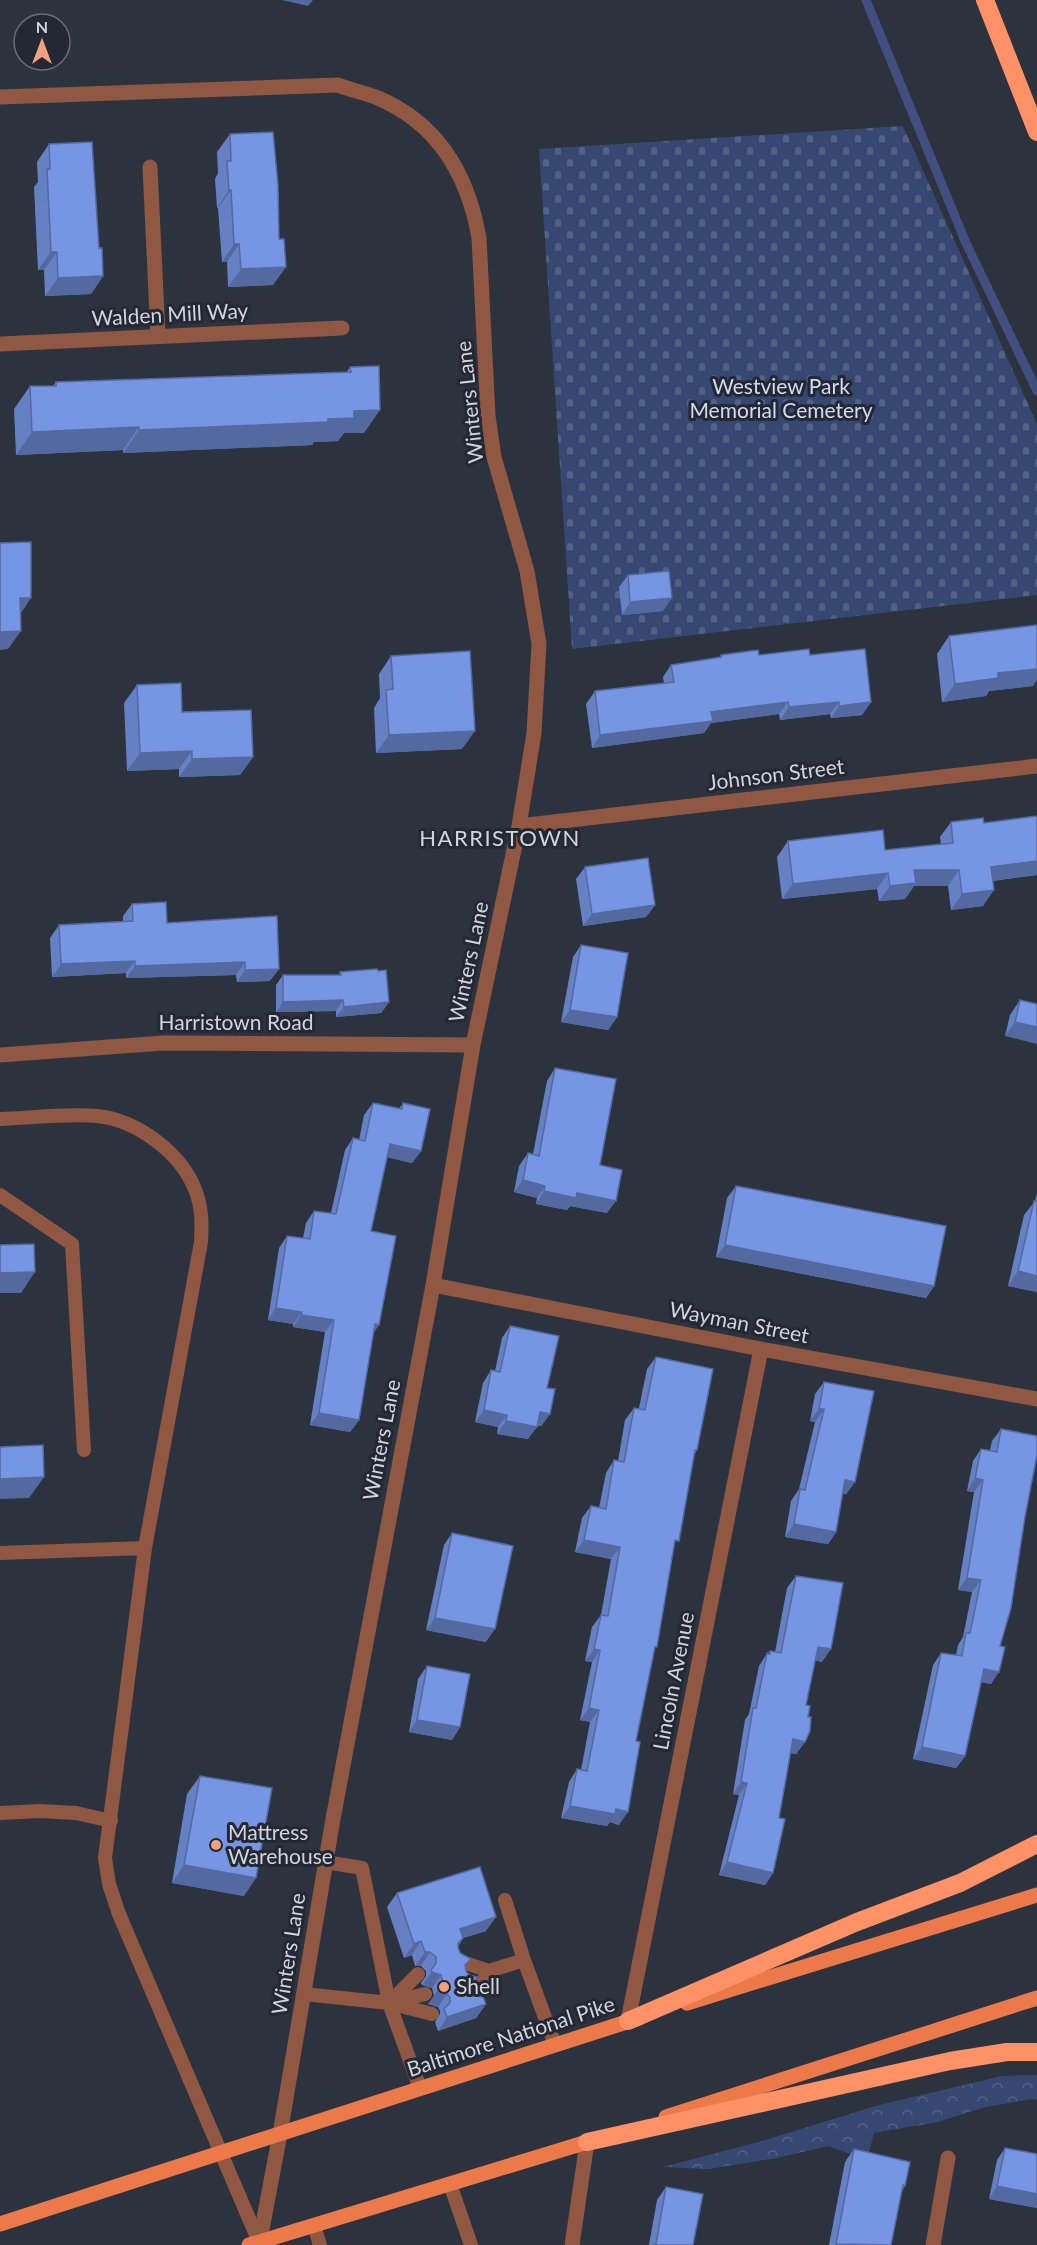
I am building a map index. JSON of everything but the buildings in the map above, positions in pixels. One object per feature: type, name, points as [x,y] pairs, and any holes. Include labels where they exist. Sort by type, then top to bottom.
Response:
[{"type":"highway","points":[[985,0],[1037,132]]},
{"type":"highway","points":[[628,2021],[857,1922],[960,1883],[1037,1844]]},
{"type":"highway","points":[[587,2142],[950,2061],[1007,2052],[1037,2052]]},
{"type":"main road","name":"Baltimore National Pike","points":[[0,2224],[628,2021],[1037,1895]]},
{"type":"main road","points":[[256,2244],[587,2142],[1037,1998]]},
{"type":"street","name":"Winters Lane","points":[[0,97],[338,85],[378,98],[407,115],[429,132],[448,154],[464,181],[474,210],[479,238],[488,417],[494,457],[527,571],[539,644],[534,733],[519,826],[473,1045],[433,1285],[325,1862],[280,2134],[256,2244]]},
{"type":"street","points":[[150,167],[158,336]]},
{"type":"street","name":"Walden Mill Way","points":[[0,344],[342,328]]},
{"type":"street","name":"Johnson Street","points":[[519,826],[1037,766]]},
{"type":"street","name":"Harristown Road","points":[[0,1055],[163,1043],[473,1045]]},
{"type":"street","name":"Wayman Street","points":[[433,1285],[761,1349],[1037,1399]]},
{"type":"street","name":"Lincoln Avenue","points":[[628,2021],[761,1349]]},
{"type":"street","points":[[572,2245],[587,2142]]},
{"type":"street","points":[[933,2245],[948,2158]]},
{"type":"lane","points":[[0,1119],[96,1116],[116,1120],[160,1142],[179,1164],[195,1190],[202,1216],[201,1242],[145,1548],[105,1858],[109,1884],[119,1914],[221,2152],[256,2244]]},
{"type":"lane","points":[[0,1195],[72,1244],[84,1450]]},
{"type":"lane","points":[[0,1553],[145,1548]]},
{"type":"lane","points":[[0,1813],[40,1811],[76,1813],[111,1821]]},
{"type":"lane","points":[[325,1862],[362,1868],[389,2003],[420,2088]]},
{"type":"lane","points":[[504,1900],[555,2045]]},
{"type":"lane","points":[[457,1960],[489,1971]]},
{"type":"lane","points":[[472,1978],[524,1960]]},
{"type":"lane","points":[[471,2002],[489,1971]]},
{"type":"lane","points":[[389,2003],[418,1974]]},
{"type":"lane","points":[[304,1994],[389,2003],[432,2014]]},
{"type":"lane","points":[[389,2003],[425,1994]]},
{"type":"lane","points":[[450,2184],[471,2245]]},
{"type":"lane","points":[[314,2225],[320,2245]]},
{"type":"green space","name":"Westview Park Memorial Cemetery","points":[[903,126],[1037,424],[1037,595],[572,649],[539,149]]},
{"type":"green space","points":[[1037,2075],[1037,2100],[985,2107],[938,2122],[874,2133],[868,2156],[850,2154],[828,2146],[777,2158],[709,2169],[663,2167],[762,2141],[879,2105],[1002,2076]]},
{"type":"waterway","points":[[866,0],[966,243],[1037,391]]},
{"type":"place","name":"Mattress Warehouse","points":[[216,1845]]},
{"type":"place","name":"Shell","points":[[444,1987]]},
{"type":"district","name":"HARRISTOWN","points":[[500,838]]}]
